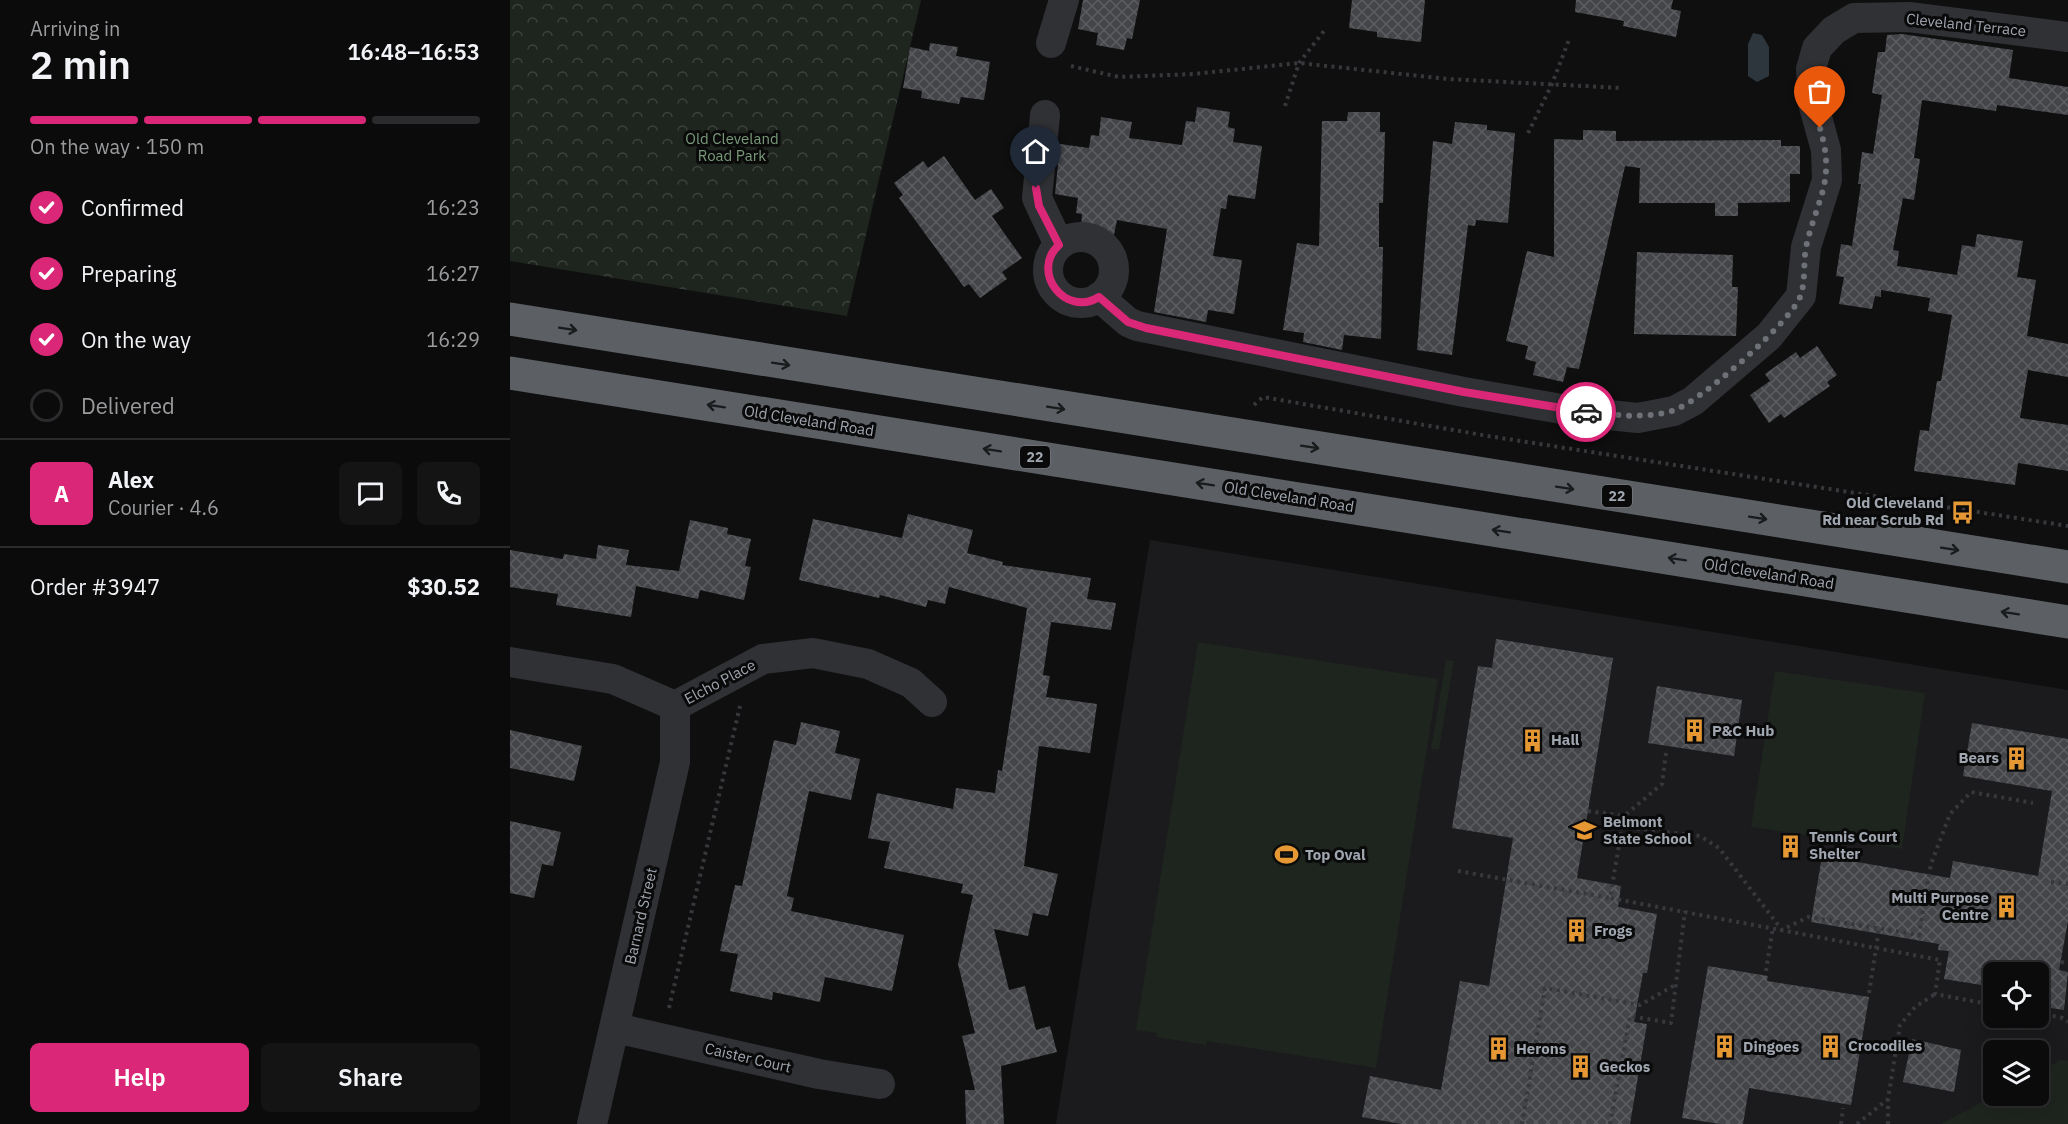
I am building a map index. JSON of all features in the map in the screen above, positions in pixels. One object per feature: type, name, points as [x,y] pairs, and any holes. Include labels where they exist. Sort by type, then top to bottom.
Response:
[{"type":"highway","name":"22","points":[[510,320],[2068,567]]},
{"type":"highway","name":"Old Cleveland Road","points":[[510,374],[2068,622]]},
{"type":"street","points":[[1051,43],[1064,0]]},
{"type":"street","name":"Cleveland Terrace","points":[[1099,297],[1128,322],[1137,326],[1265,353],[1580,412],[1638,418],[1674,411],[1694,401],[1769,336],[1801,296],[1806,247],[1827,180],[1826,150],[1813,103],[1811,69],[1816,48],[1834,30],[1854,18],[1909,17],[2068,37]]},
{"type":"street","points":[[1045,115],[1037,198],[1059,245]]},
{"type":"street","points":[[1073,237],[1084,237],[1095,239],[1110,253],[1114,275],[1110,286],[1099,297],[1082,302],[1072,301],[1054,288],[1048,268],[1050,257],[1059,245],[1073,237]]},
{"type":"street","name":"Elcho Place","points":[[675,706],[763,659],[813,653],[868,664],[911,683],[932,702]]},
{"type":"street","points":[[510,662],[613,679],[675,706]]},
{"type":"street","name":"Barnard Street","points":[[592,1124],[616,1028],[675,762],[675,706]]},
{"type":"street","name":"Caister Court","points":[[616,1028],[819,1074],[880,1084]]},
{"type":"path","points":[[1285,106],[1299,63],[1324,31]]},
{"type":"path","points":[[1528,133],[1552,84],[1570,37]]},
{"type":"path","points":[[1051,43],[1050,61],[1119,77],[1194,74],[1299,63],[1448,79],[1622,88]]},
{"type":"path","points":[[1263,397],[1488,436],[2068,526]]},
{"type":"path","points":[[667,1015],[743,697]]},
{"type":"path","points":[[1610,898],[1624,816],[1662,784],[1666,753]]},
{"type":"path","points":[[1782,930],[1808,917],[1919,935],[1931,864],[1950,814],[1971,792],[2033,803]]},
{"type":"path","points":[[1588,811],[1624,816]]},
{"type":"path","points":[[1622,827],[1700,836],[1719,848],[1782,930]]},
{"type":"path","points":[[1458,871],[1773,927],[1940,960],[1935,994]]},
{"type":"path","points":[[2051,882],[2068,884]]},
{"type":"path","points":[[1610,1124],[1630,1016],[1671,1023],[1685,911]]},
{"type":"path","points":[[1766,971],[1773,927]]},
{"type":"path","points":[[1869,993],[1879,928]]},
{"type":"path","points":[[2061,962],[2068,963]]},
{"type":"path","points":[[1522,1124],[1545,988],[1640,1005],[1676,985]]},
{"type":"path","points":[[1888,1124],[1888,1099],[1900,1024],[1915,1007],[1935,994],[1983,1003]]},
{"type":"path","points":[[2049,1016],[2062,1018],[2068,1022]]},
{"type":"path","points":[[1857,1124],[1888,1099]]},
{"type":"path","points":[[1841,1124],[1843,1108]]},
{"type":"shaded area","points":[[1753,33],[1762,35],[1769,47],[1769,76],[1757,82],[1748,76],[1748,44]]},
{"type":"shaded area","name":"Belmont State School","points":[[1150,540],[2068,690],[2068,1124],[1056,1124]]},
{"type":"green space","name":"Old Cleveland Road Park","points":[[510,0],[921,0],[847,316],[510,261]]},
{"type":"green space","name":"Top Oval","points":[[1198,642],[1438,679],[1376,1068],[1207,1041],[1206,1045],[1156,1037],[1157,1033],[1136,1030]]},
{"type":"green space","points":[[1446,660],[1454,661],[1439,750],[1431,749]]},
{"type":"green space","points":[[1775,671],[1925,693],[1902,849],[1751,827]]},
{"type":"green space","points":[[2060,1060],[2068,1061],[2068,1124],[1941,1124],[1983,1101],[1983,1106],[2049,1106],[2049,1066]]},
{"type":"building","points":[[1083,0],[1140,0],[1132,39],[1127,38],[1124,50],[1096,45],[1098,33],[1078,29]]},
{"type":"building","points":[[1352,0],[1425,0],[1421,42],[1377,37],[1377,32],[1349,28]]},
{"type":"building","points":[[1576,0],[1673,0],[1671,9],[1681,11],[1676,37],[1623,26],[1624,21],[1575,12]]},
{"type":"building","points":[[1902,34],[2013,50],[2009,78],[2068,87],[2068,115],[1997,105],[1996,111],[1922,100],[1914,158],[1920,159],[1914,200],[1903,198],[1893,250],[1899,251],[1897,266],[1957,275],[1962,245],[1975,247],[1977,234],[2023,241],[2017,277],[2036,280],[2027,336],[2068,344],[2068,377],[2028,370],[2020,418],[2068,425],[2068,471],[2018,463],[2015,485],[1914,471],[1920,430],[1929,431],[1937,381],[1941,381],[1952,315],[1928,311],[1930,298],[1881,290],[1881,297],[1875,296],[1872,309],[1839,304],[1844,277],[1836,276],[1841,244],[1852,246],[1861,184],[1858,184],[1862,152],[1873,154],[1882,95],[1872,93],[1878,52],[1885,52],[1887,35]]},
{"type":"building","points":[[930,43],[958,47],[956,56],[990,62],[984,100],[961,97],[959,104],[921,98],[922,91],[903,88],[910,47],[929,51]]},
{"type":"building","points":[[1197,107],[1230,112],[1228,127],[1235,129],[1233,142],[1262,146],[1255,199],[1228,195],[1226,209],[1221,208],[1213,256],[1242,260],[1234,314],[1208,310],[1206,322],[1154,312],[1167,229],[1117,220],[1114,235],[1081,230],[1082,214],[1076,213],[1078,198],[1055,194],[1060,144],[1089,148],[1091,135],[1099,136],[1101,117],[1132,122],[1129,138],[1182,145],[1186,121],[1195,122]]},
{"type":"building","points":[[1348,112],[1380,112],[1380,132],[1385,132],[1383,203],[1379,203],[1379,247],[1383,247],[1381,339],[1344,335],[1342,350],[1303,342],[1304,333],[1283,330],[1297,243],[1319,246],[1322,121],[1347,121]]},
{"type":"building","points":[[1455,122],[1487,125],[1487,130],[1515,133],[1508,223],[1476,220],[1475,226],[1468,225],[1452,355],[1417,350],[1433,141],[1452,144]]},
{"type":"building","points":[[1583,130],[1616,131],[1616,141],[1781,140],[1781,146],[1800,146],[1800,174],[1790,174],[1790,202],[1738,203],[1738,216],[1715,216],[1715,203],[1639,203],[1640,168],[1625,166],[1579,369],[1567,367],[1563,382],[1533,375],[1536,362],[1525,359],[1528,346],[1506,341],[1527,251],[1554,257],[1554,139],[1583,140]]},
{"type":"building","points":[[944,156],[975,200],[991,189],[1004,208],[992,216],[1022,258],[1002,272],[1007,279],[980,298],[969,284],[964,287],[899,198],[903,195],[894,183],[923,161],[928,168]]},
{"type":"building","points":[[1637,252],[1733,255],[1732,287],[1738,287],[1736,336],[1634,334]]},
{"type":"building","points":[[1817,346],[1837,375],[1827,382],[1830,386],[1784,418],[1781,414],[1769,423],[1750,395],[1770,381],[1765,374],[1796,352],[1800,358]]},
{"type":"building","points":[[908,514],[973,530],[967,553],[1003,562],[1002,565],[1091,578],[1087,599],[1116,603],[1111,630],[1051,622],[1043,675],[1050,676],[1046,697],[1097,704],[1090,753],[1039,746],[1024,866],[1058,874],[1048,916],[1033,913],[1028,936],[994,929],[1009,990],[1025,986],[1036,1030],[1050,1026],[1057,1052],[1001,1066],[1004,1124],[966,1124],[965,1090],[975,1090],[962,1036],[975,1033],[958,964],[973,895],[961,893],[963,884],[884,868],[890,842],[868,838],[877,793],[953,809],[956,788],[995,793],[998,770],[1002,771],[1027,608],[949,587],[945,604],[928,600],[926,607],[880,595],[879,598],[799,580],[813,519],[902,538]]},
{"type":"building","points":[[690,520],[728,528],[727,534],[751,539],[745,566],[751,567],[744,600],[700,590],[698,599],[636,586],[631,617],[556,605],[558,594],[510,587],[510,550],[563,559],[564,554],[596,559],[598,545],[629,550],[626,565],[679,571]]},
{"type":"building","points":[[1496,639],[1613,658],[1577,878],[1621,886],[1618,907],[1657,914],[1647,973],[1643,973],[1634,1022],[1647,1024],[1630,1124],[1401,1124],[1362,1117],[1370,1076],[1441,1090],[1460,981],[1489,986],[1513,838],[1452,828],[1478,666],[1492,668]]},
{"type":"building","name":"P&C Hub","points":[[1657,686],[1742,700],[1734,756],[1648,743]]},
{"type":"building","points":[[801,722],[840,731],[835,753],[860,759],[851,800],[809,791],[787,896],[794,898],[791,911],[904,935],[892,991],[825,977],[820,1002],[773,992],[772,1000],[730,991],[738,954],[720,951],[735,885],[742,886],[774,740],[796,745]]},
{"type":"building","points":[[1972,723],[2068,739],[2068,921],[2059,970],[2068,972],[2064,1010],[2049,1008],[2049,962],[1983,962],[1983,985],[1944,979],[1949,951],[1938,950],[1939,944],[1811,922],[1822,856],[1950,878],[1953,861],[2038,876],[2052,791],[1963,776]]},
{"type":"building","points":[[510,730],[582,746],[574,781],[510,768]]},
{"type":"building","points":[[510,821],[561,832],[553,866],[542,864],[534,898],[510,893]]},
{"type":"building","points":[[1708,966],[1768,976],[1767,981],[1869,997],[1851,1105],[1749,1088],[1743,1124],[1720,1124],[1682,1118]]},
{"type":"building","points":[[1912,1039],[1961,1050],[1954,1092],[1903,1082]]},
{"type":"way so far","points":[[1586,412],[1638,418],[1674,411],[1694,401],[1769,336],[1790,313],[1801,296],[1806,247],[1827,180],[1826,150],[1820,128]]},
{"type":"place","name":"Old Cleveland Rd near Scrub Rd","points":[[1962,512]]},
{"type":"place","name":"P&C Hub","points":[[1694,731]]},
{"type":"place","name":"Hall","points":[[1533,740]]},
{"type":"place","name":"Bears","points":[[2017,758]]},
{"type":"place","name":"Belmont State School","points":[[1585,831]]},
{"type":"place","name":"Tennis Court Shelter","points":[[1791,846]]},
{"type":"place","name":"Top Oval","points":[[1287,855]]},
{"type":"place","name":"Multi Purpose Centre","points":[[2007,907]]},
{"type":"place","name":"Frogs","points":[[1576,931]]},
{"type":"place","name":"Crocodiles","points":[[1830,1046]]},
{"type":"place","name":"Dingoes","points":[[1725,1047]]},
{"type":"place","name":"Herons","points":[[1498,1049]]},
{"type":"place","name":"Geckos","points":[[1581,1067]]},
{"type":"route","points":[[1036,188],[1039,206],[1059,245],[1050,257],[1049,279],[1062,296],[1072,301],[1082,302],[1099,297],[1128,322],[1146,328],[1464,392],[1586,412]]}]
